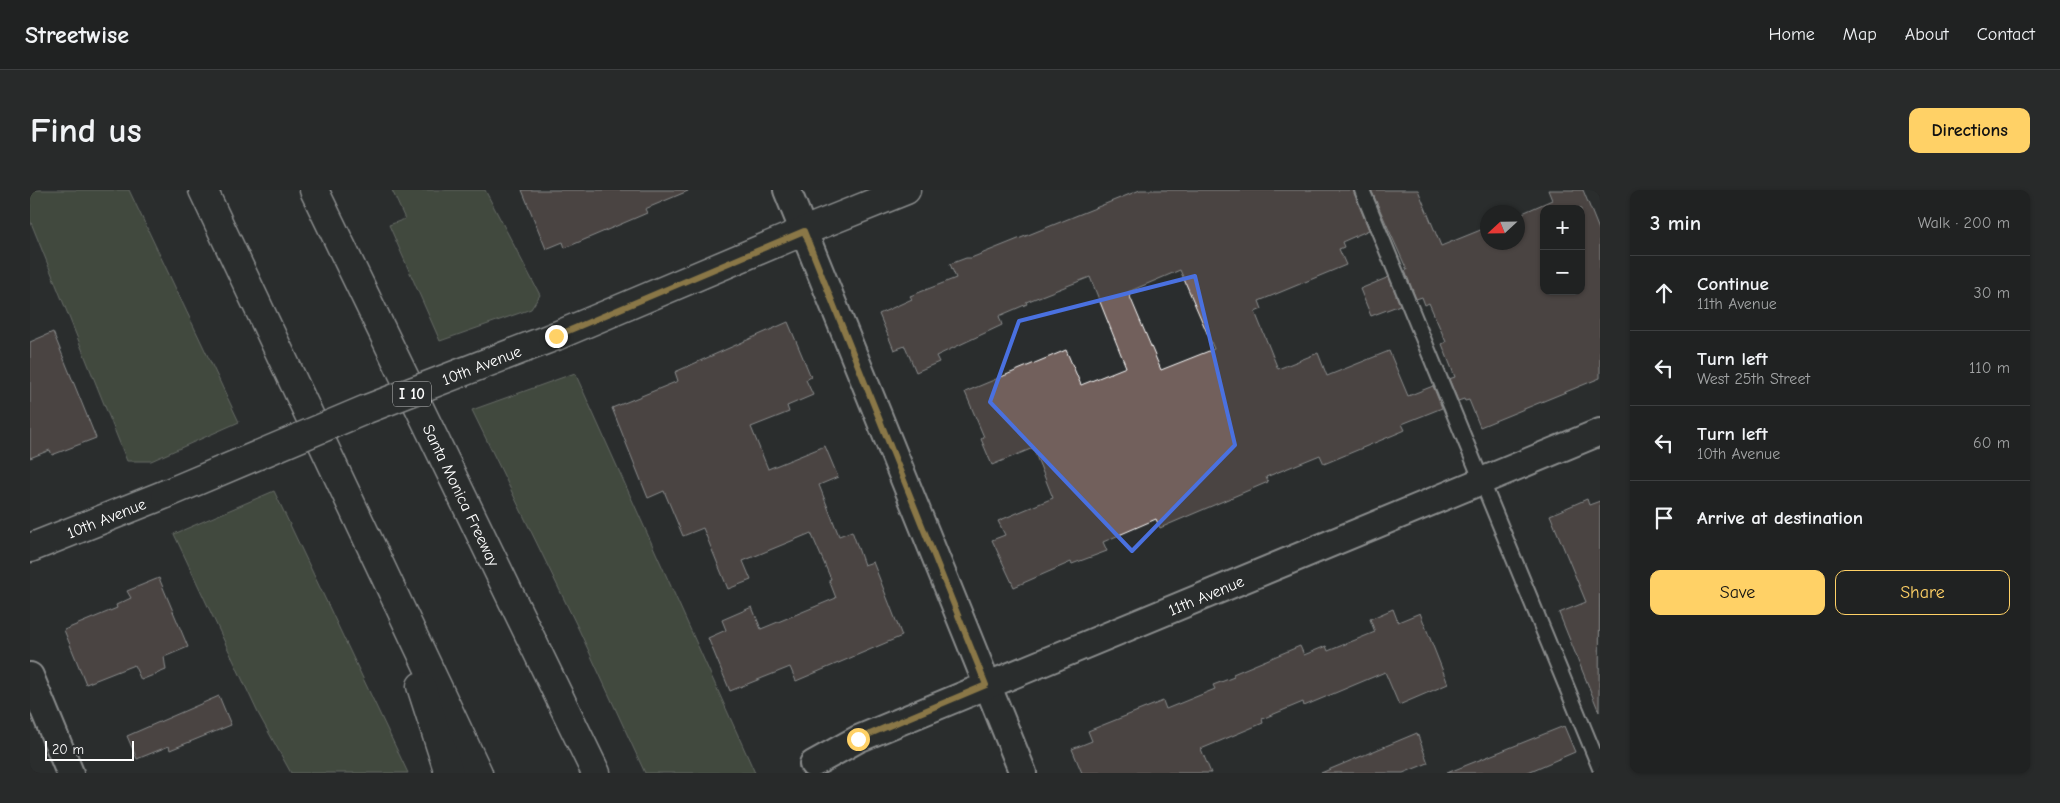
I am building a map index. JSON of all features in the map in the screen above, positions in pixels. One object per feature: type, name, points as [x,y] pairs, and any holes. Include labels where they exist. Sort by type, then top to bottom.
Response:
[{"type":"main road","points":[[202,190],[478,773]]},
{"type":"main road","name":"Santa Monica Freeway","points":[[314,190],[596,773]]},
{"type":"main road","name":"10th Avenue","points":[[30,548],[166,494],[367,409],[556,336],[906,190]]},
{"type":"main road","points":[[387,580],[449,773]]},
{"type":"main road","points":[[511,598],[608,773]]},
{"type":"street","points":[[787,190],[1023,773]]},
{"type":"street","name":"11th Avenue","points":[[813,764],[858,739],[986,685],[1600,432]]},
{"type":"street","points":[[30,676],[70,773]]},
{"type":"lane","points":[[1362,190],[1600,768]]},
{"type":"highlighted area","points":[[1195,276],[1235,445],[1132,551],[990,402],[1019,321]]},
{"type":"green space","points":[[30,190],[129,190],[239,422],[151,461],[127,461],[30,220]]},
{"type":"green space","points":[[392,190],[485,190],[540,295],[531,309],[440,341],[389,225],[405,219]]},
{"type":"green space","points":[[575,373],[755,773],[645,773],[580,632],[472,410]]},
{"type":"green space","points":[[274,491],[408,773],[291,773],[258,713],[174,534]]},
{"type":"building","points":[[522,190],[688,191],[645,209],[647,213],[565,248],[563,242],[546,249]]},
{"type":"building","points":[[1140,190],[1353,190],[1369,230],[1342,242],[1344,247],[1339,249],[1346,265],[1259,301],[1262,309],[1255,312],[1278,369],[1318,353],[1327,376],[1389,351],[1408,396],[1433,386],[1442,408],[1402,424],[1405,430],[1403,431],[1324,464],[1320,455],[1266,477],[1268,482],[1160,528],[1156,519],[1103,542],[1107,551],[1072,564],[1071,562],[1014,587],[992,540],[1005,535],[998,521],[1053,498],[1033,448],[992,465],[981,439],[984,437],[965,392],[1066,350],[1081,385],[1126,367],[1090,277],[1026,302],[1027,304],[999,316],[1002,325],[936,356],[939,362],[916,372],[905,346],[894,350],[879,314],[912,299],[910,296],[956,278],[950,264],[971,258]],"holes":[[[1180,270],[1214,349],[1161,370],[1128,292]]]},
{"type":"building","points":[[1371,190],[1418,190],[1441,246],[1480,230],[1480,250],[1525,250],[1525,212],[1540,205],[1540,295],[1585,295],[1585,205],[1541,205],[1552,200],[1548,190],[1583,190],[1600,232],[1600,378],[1480,427],[1469,400],[1458,401],[1449,379],[1455,377],[1442,344],[1446,342],[1429,303],[1425,305],[1422,297],[1416,299],[1405,271],[1407,270]]},
{"type":"building","points":[[1389,277],[1400,305],[1371,316],[1360,289]]},
{"type":"building","points":[[788,322],[811,377],[806,380],[813,395],[787,406],[789,412],[751,427],[768,469],[825,446],[838,477],[819,485],[839,536],[852,531],[864,565],[873,562],[902,636],[796,681],[790,667],[730,691],[708,638],[726,630],[722,620],[752,607],[761,629],[836,598],[829,580],[831,579],[811,533],[743,561],[751,580],[728,589],[703,528],[683,536],[664,491],[648,498],[612,408],[678,381],[675,372]]},
{"type":"building","points":[[53,332],[96,438],[52,455],[50,450],[30,458],[30,342]]},
{"type":"building","points":[[1587,499],[1589,505],[1600,501],[1599,712],[1559,613],[1586,602],[1550,515]]},
{"type":"building","points":[[159,578],[188,647],[164,657],[166,670],[141,680],[134,665],[86,684],[64,630],[117,608],[116,605],[131,598],[127,591]]},
{"type":"building","points":[[1393,609],[1398,622],[1420,613],[1448,684],[1399,705],[1385,672],[1304,706],[1303,702],[1262,719],[1263,723],[1201,749],[1211,773],[1082,773],[1072,749],[1092,741],[1088,731],[1163,701],[1166,709],[1215,689],[1213,685],[1234,677],[1233,674],[1300,646],[1304,655],[1326,646],[1328,651],[1375,632],[1370,619]]},
{"type":"building","points":[[219,696],[231,725],[170,750],[169,746],[137,759],[127,736]]},
{"type":"building","points":[[1564,726],[1575,752],[1526,773],[1447,773]]},
{"type":"building","points":[[1417,733],[1428,763],[1403,773],[1321,773]]},
{"type":"route","points":[[556,336],[804,231],[986,685],[858,739]]}]
